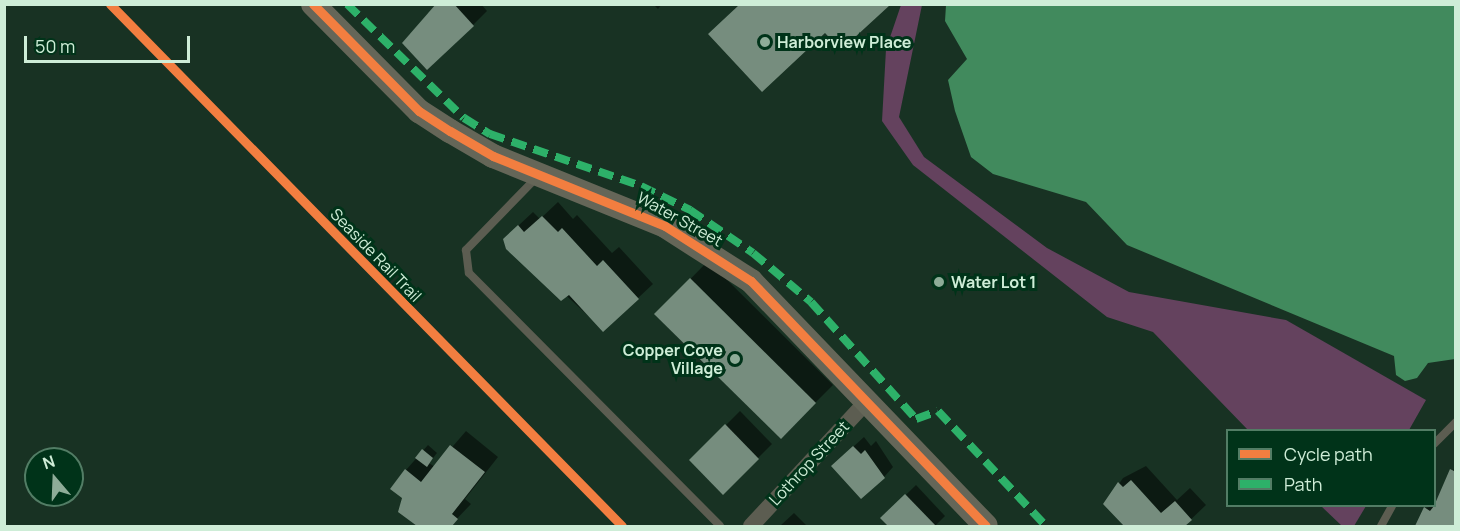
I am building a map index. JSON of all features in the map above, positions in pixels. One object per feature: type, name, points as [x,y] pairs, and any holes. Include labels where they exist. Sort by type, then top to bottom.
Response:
[{"type":"main road","name":"Water Street","points":[[313,4],[419,111],[493,156],[615,201],[714,254],[779,305],[986,526]]},
{"type":"street","name":"Lothrop Street","points":[[751,526],[868,400]]},
{"type":"lane","points":[[540,174],[466,250],[469,273],[720,526]]},
{"type":"lane","points":[[1436,442],[1455,422]]},
{"type":"lane","points":[[1381,526],[1391,507]]},
{"type":"shaded area","points":[[901,5],[922,5],[899,117],[924,157],[1047,248],[1129,292],[1286,320],[1426,400],[1410,429],[1247,429],[1153,332],[1107,317],[913,165],[882,121],[886,49]]},
{"type":"shaded area","points":[[946,5],[1455,5],[1455,359],[1428,363],[1417,378],[1405,381],[1396,375],[1394,356],[1127,245],[1086,202],[993,174],[971,157],[955,111],[948,80],[967,59],[945,21]]},
{"type":"shaded area","points":[[1322,507],[1365,507],[1354,526],[1342,526]]},
{"type":"building","points":[[436,4],[454,4],[474,26],[427,70],[402,43]]},
{"type":"building","name":"Harborview Place","points":[[739,5],[890,5],[841,50],[825,33],[762,92],[708,34]]},
{"type":"building","name":"Copper Cove Village","points":[[542,216],[558,232],[562,228],[597,266],[603,260],[639,299],[603,332],[569,295],[561,301],[506,249],[503,239],[518,225],[524,232]]},
{"type":"building","name":"Copper Cove Village","points":[[690,278],[816,403],[781,439],[654,314]]},
{"type":"building","name":"Copper Cove Village","points":[[725,424],[759,459],[723,495],[689,460]]},
{"type":"building","points":[[450,445],[485,472],[452,514],[458,519],[452,526],[417,526],[398,512],[402,498],[390,489],[405,469],[421,482]]},
{"type":"building","points":[[853,446],[861,454],[865,450],[885,478],[861,499],[831,466]]},
{"type":"building","points":[[422,449],[433,458],[427,467],[415,458]]},
{"type":"building","points":[[1450,469],[1456,472],[1456,526],[1415,526],[1424,507],[1430,511],[1436,507],[1436,501]]},
{"type":"building","points":[[1131,480],[1161,513],[1175,501],[1192,520],[1185,526],[1124,526],[1103,504],[1118,482],[1123,487]]},
{"type":"building","points":[[905,494],[936,526],[888,526],[880,518]]},
{"type":"marked path","points":[[347,4],[464,118],[490,134],[641,186],[690,210],[753,253],[811,302],[916,419],[938,411],[1046,526]]},
{"type":"cycle path","name":"Seaside Rail Trail","points":[[110,4],[622,526]]},
{"type":"cycle path","points":[[313,4],[419,111],[450,131],[493,156],[665,226],[751,281],[986,526]]},
{"type":"place","name":"Harborview Place","points":[[765,42]]},
{"type":"place","name":"Water Lot 1","points":[[939,282]]},
{"type":"place","name":"Copper Cove Village","points":[[735,359]]}]
